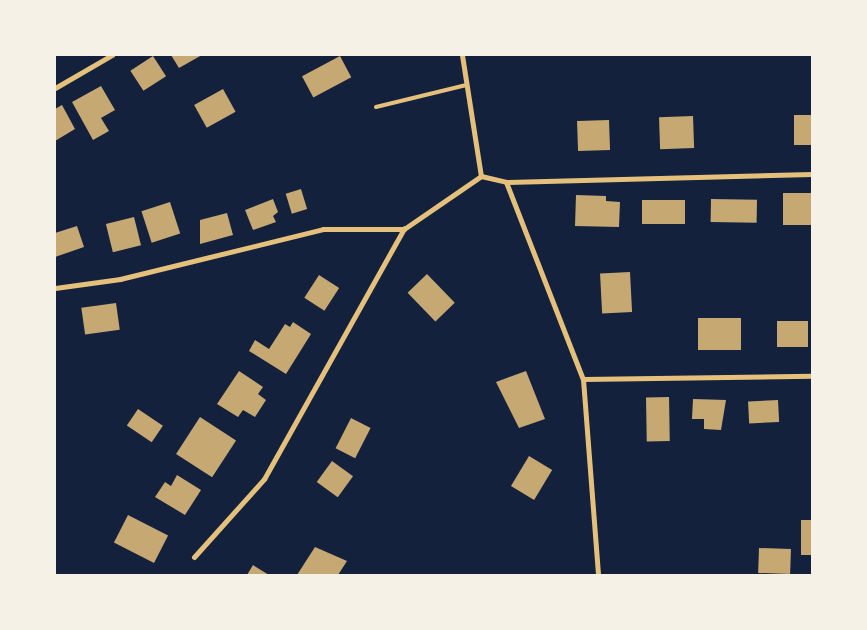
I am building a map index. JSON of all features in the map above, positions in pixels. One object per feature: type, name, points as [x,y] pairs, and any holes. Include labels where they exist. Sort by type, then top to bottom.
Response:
[{"type":"street","points":[[55,88],[112,55]]},
{"type":"street","points":[[462,55],[481,176]]},
{"type":"street","points":[[194,557],[264,480],[404,229],[481,176],[506,182],[812,174]]},
{"type":"street","points":[[506,182],[583,379],[598,575]]},
{"type":"street","points":[[55,288],[120,279],[323,229],[404,229]]},
{"type":"street","points":[[583,379],[812,376]]},
{"type":"lane","points":[[376,107],[466,85]]},
{"type":"building","points":[[171,55],[202,55],[179,68]]},
{"type":"building","points":[[153,56],[166,76],[143,91],[130,71]]},
{"type":"building","points":[[340,56],[351,77],[313,97],[302,76]]},
{"type":"building","points":[[101,86],[115,110],[101,118],[109,131],[93,140],[72,102]]},
{"type":"building","points":[[223,89],[236,112],[207,128],[194,105]]},
{"type":"building","points":[[62,105],[75,129],[55,141],[55,109]]},
{"type":"building","points":[[794,115],[812,115],[812,145],[794,145]]},
{"type":"building","points":[[693,116],[694,148],[660,149],[659,117]]},
{"type":"building","points":[[609,120],[610,150],[578,151],[577,121]]},
{"type":"building","points":[[301,189],[307,209],[292,214],[286,194]]},
{"type":"building","points":[[783,193],[812,193],[812,225],[783,225]]},
{"type":"building","points":[[576,195],[606,196],[606,201],[620,202],[619,227],[575,226]]},
{"type":"building","points":[[273,199],[278,212],[273,216],[276,222],[253,230],[245,210]]},
{"type":"building","points":[[711,199],[757,200],[757,223],[711,222]]},
{"type":"building","points":[[642,200],[685,200],[685,224],[642,224]]},
{"type":"building","points":[[170,202],[180,233],[152,243],[141,211]]},
{"type":"building","points":[[227,213],[233,235],[200,244],[200,220]]},
{"type":"building","points":[[134,217],[141,245],[113,252],[106,224]]},
{"type":"building","points":[[77,226],[84,247],[55,257],[55,233]]},
{"type":"building","points":[[630,272],[632,312],[602,314],[600,274]]},
{"type":"building","points":[[427,274],[455,303],[435,322],[408,293]]},
{"type":"building","points":[[319,275],[339,288],[324,311],[304,298]]},
{"type":"building","points":[[116,303],[120,330],[85,335],[81,308]]},
{"type":"building","points":[[698,318],[741,318],[741,350],[698,350]]},
{"type":"building","points":[[777,321],[808,321],[808,347],[777,347]]},
{"type":"building","points":[[293,322],[311,334],[286,374],[249,351],[255,340],[269,349],[285,324],[290,327]]},
{"type":"building","points":[[239,371],[263,387],[258,394],[266,400],[255,417],[243,410],[238,417],[217,404]]},
{"type":"building","points":[[526,371],[545,419],[519,428],[496,382]]},
{"type":"building","points":[[646,397],[669,397],[670,441],[647,441]]},
{"type":"building","points":[[693,399],[726,400],[721,430],[704,429],[704,419],[692,419]]},
{"type":"building","points":[[778,400],[779,422],[749,424],[748,402]]},
{"type":"building","points":[[138,409],[163,426],[152,442],[127,426]]},
{"type":"building","points":[[200,417],[236,440],[212,477],[176,454]]},
{"type":"building","points":[[351,418],[371,428],[355,458],[336,448]]},
{"type":"building","points":[[529,456],[552,470],[534,500],[511,486]]},
{"type":"building","points":[[332,461],[353,476],[338,497],[317,482]]},
{"type":"building","points":[[177,475],[201,490],[185,515],[155,497],[165,482],[171,486]]},
{"type":"building","points":[[128,515],[168,535],[154,563],[114,543]]},
{"type":"building","points":[[801,520],[812,520],[812,555],[801,555]]},
{"type":"building","points":[[315,547],[347,561],[338,575],[297,575]]},
{"type":"building","points":[[759,548],[791,549],[790,574],[758,573]]},
{"type":"building","points":[[253,565],[269,575],[247,575]]}]
